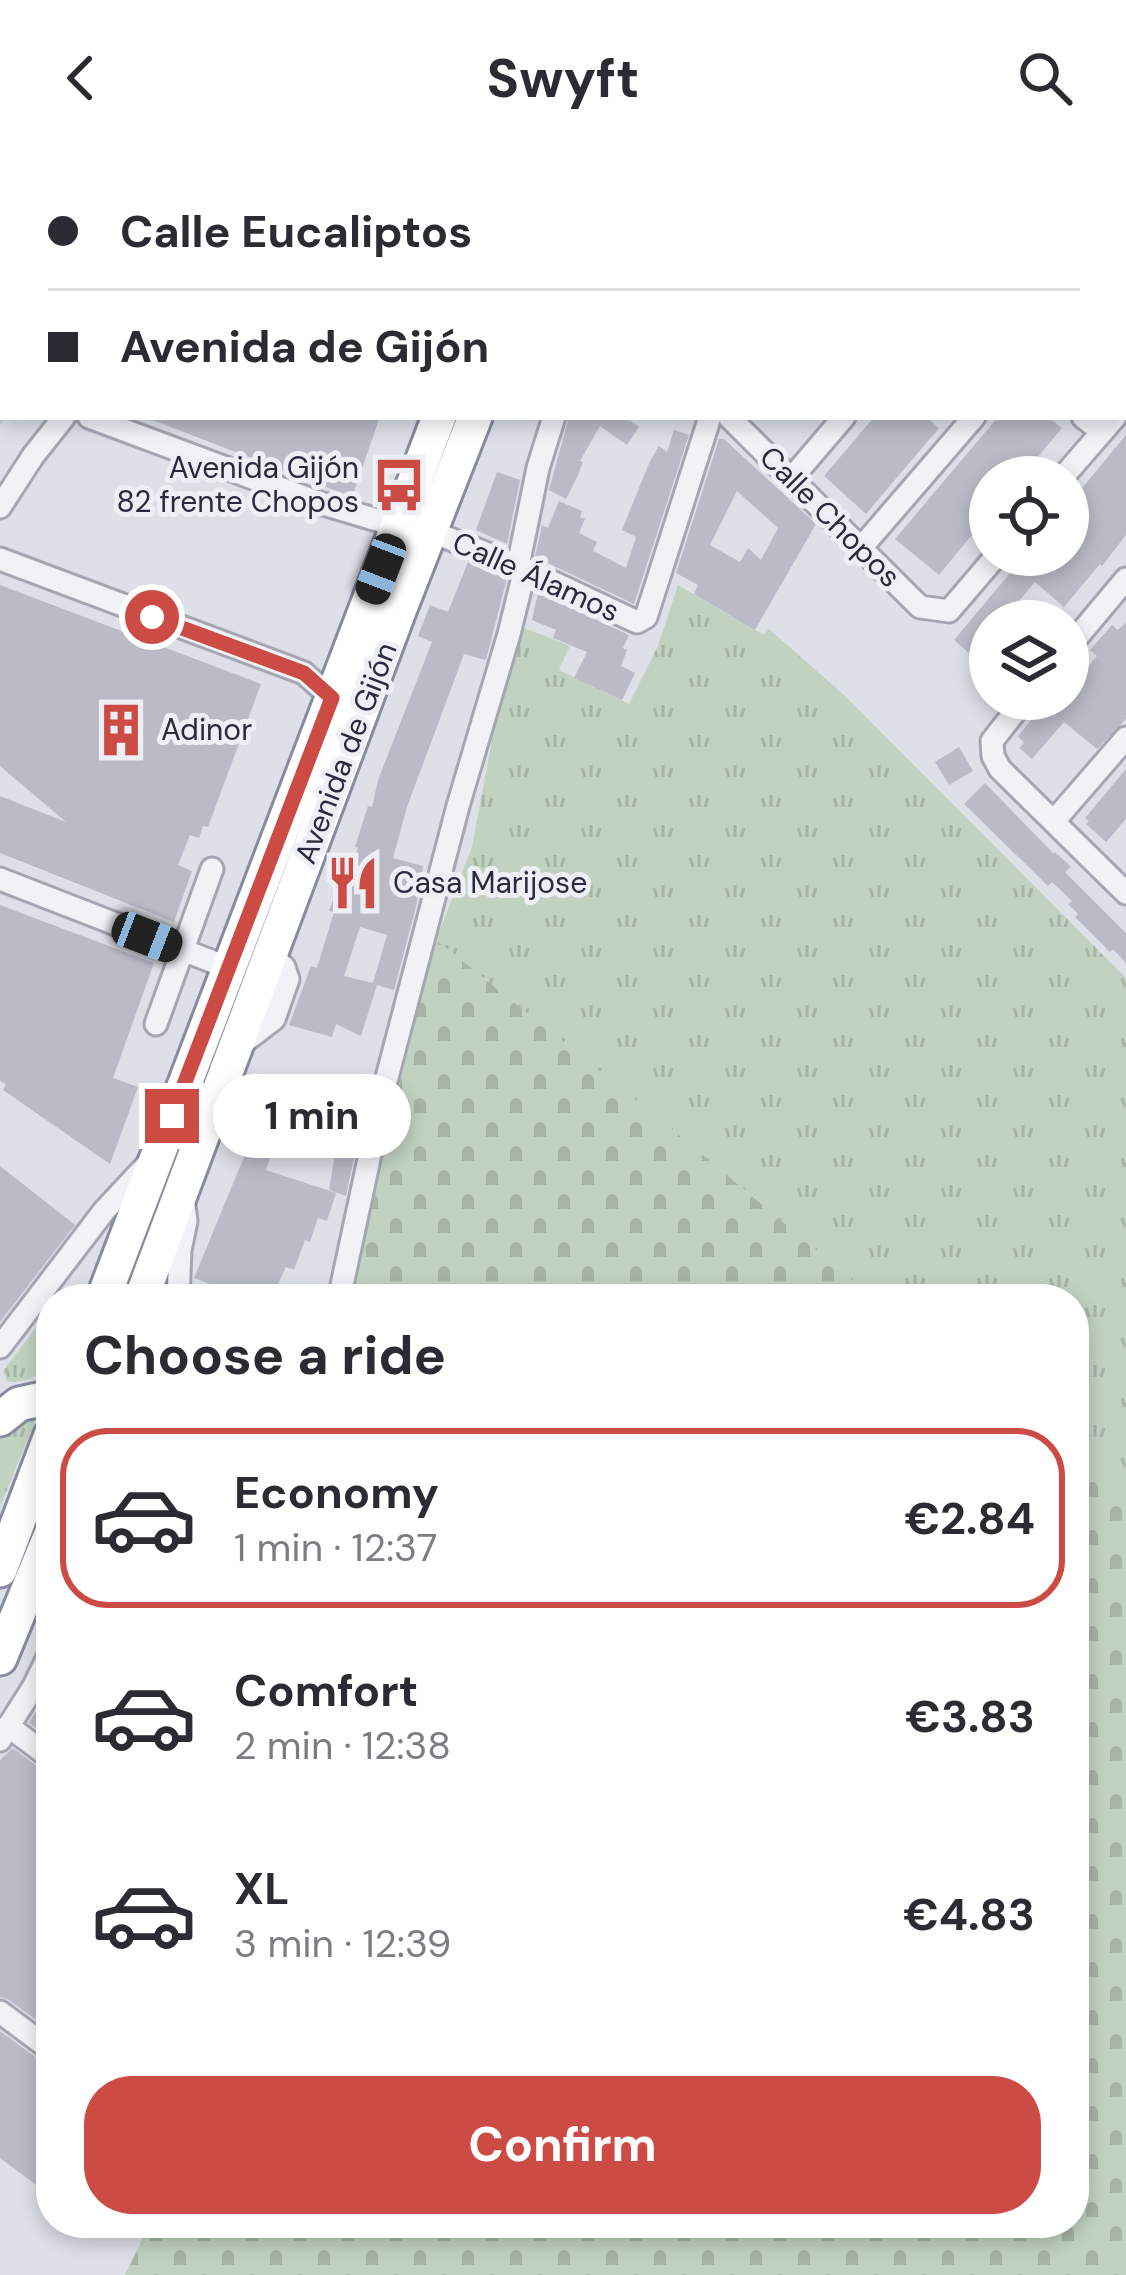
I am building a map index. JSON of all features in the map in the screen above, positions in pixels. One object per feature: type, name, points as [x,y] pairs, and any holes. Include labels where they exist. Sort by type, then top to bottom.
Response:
[{"type":"highway","name":"Avenida de Gijón","points":[[147,1284],[270,955],[413,528],[438,420]]},
{"type":"highway","name":"Avenida de Gijón","points":[[112,1284],[332,698],[413,528],[473,420]]},
{"type":"highway","points":[[0,1419],[19,1404],[36,1400]]},
{"type":"highway","points":[[0,1570],[36,1475]]},
{"type":"highway","points":[[36,1512],[29,1532],[36,1539]]},
{"type":"highway","points":[[0,1658],[8,1609],[36,1564]]},
{"type":"street","points":[[0,507],[62,420]]},
{"type":"street","name":"Calle Álamos","points":[[97,420],[320,503],[413,528],[522,568],[638,622],[646,617],[709,420]]},
{"type":"street","points":[[342,1284],[384,1089],[458,806],[509,634],[538,468],[553,420]]},
{"type":"street","name":"Calle Chopos","points":[[732,420],[920,607],[949,611],[979,576]]},
{"type":"street","points":[[791,479],[841,420]]},
{"type":"street","points":[[861,548],[971,420]]},
{"type":"street","points":[[1082,456],[1108,425]]},
{"type":"street","points":[[0,559],[304,673],[332,698]]},
{"type":"street","points":[[1089,623],[1126,579]]},
{"type":"street","points":[[1008,720],[992,741],[1000,769],[1126,893]]},
{"type":"street","points":[[1054,821],[1126,738]]},
{"type":"street","points":[[156,1024],[212,869]]},
{"type":"street","points":[[0,879],[229,968]]},
{"type":"street","name":"Avenida de Gijón","points":[[48,1284],[104,1211],[159,1153]]},
{"type":"street","name":"Avenida de Gijón","points":[[179,1284],[187,1221],[182,1188]]},
{"type":"street","name":"Avenida de Gijón","points":[[0,1347],[36,1300]]},
{"type":"street","points":[[36,1682],[4,1733],[36,1750]]},
{"type":"street","points":[[0,2012],[36,2039]]},
{"type":"green space","points":[[678,585],[764,635],[769,629],[844,695],[1126,978],[1126,1493],[1089,1461],[1089,1284],[857,1284],[436,940],[472,847],[514,624],[570,646],[559,670],[629,704],[658,646]]},
{"type":"green space","points":[[436,940],[857,1284],[349,1284]]},
{"type":"green space","points":[[36,1328],[36,1375],[7,1381],[3,1371]]},
{"type":"green space","points":[[28,1417],[36,1419],[0,1507],[0,1436]]},
{"type":"green space","points":[[1089,1461],[1126,1493],[1126,2275],[125,2275],[143,2238],[1089,2238]]},
{"type":"building","points":[[153,420],[379,420],[352,497]]},
{"type":"building","points":[[568,420],[629,420],[639,427],[627,445],[600,426],[566,499],[549,490]]},
{"type":"building","points":[[871,420],[930,420],[939,428],[866,514],[824,476]]},
{"type":"building","points":[[995,420],[1052,420],[1062,428],[1039,456],[969,456],[969,539],[939,575],[895,539]]},
{"type":"building","points":[[674,430],[689,435],[634,604],[535,557],[542,525],[548,528],[559,501],[582,511],[580,517],[585,519],[579,533],[597,542],[593,551],[626,568],[636,537],[622,530],[650,461],[659,446],[667,452]]},
{"type":"building","points":[[1126,435],[1126,535],[1102,566],[1070,600],[1056,600],[1035,582],[1020,600],[987,600],[1007,576],[1089,576],[1089,480]]},
{"type":"building","points":[[719,439],[816,524],[755,630],[694,594],[698,585],[676,573]],"holes":[[[737,491],[778,528],[761,560],[748,548],[740,562],[710,545]]]},
{"type":"building","points":[[497,472],[520,480],[507,544],[476,530]]},
{"type":"building","points":[[468,562],[507,578],[486,660],[464,654],[393,858],[423,866],[394,990],[377,985],[361,1036],[336,1024],[332,1037],[289,1025],[311,966],[317,968],[336,890],[341,892],[368,806],[372,807],[432,642],[418,636],[430,605],[448,612]],"holes":[[[360,927],[387,935],[373,983],[344,976]]]},
{"type":"building","name":"Adinor","points":[[0,585],[261,684],[208,827],[203,826],[199,838],[190,835],[178,865],[192,871],[174,922],[0,853],[0,796],[66,822],[0,766]]},
{"type":"building","points":[[538,593],[629,635],[621,666],[635,673],[622,700],[574,678],[587,652],[553,638],[556,630],[532,620]]},
{"type":"building","points":[[969,622],[969,653],[954,640]]},
{"type":"building","points":[[1126,622],[1126,719],[1097,749],[1064,722],[1032,759],[1019,748],[1024,743],[1018,736],[1031,720],[1089,720],[1089,665],[1097,656],[1090,650],[1112,625],[1118,630]]},
{"type":"building","points":[[959,747],[973,771],[949,785],[935,762]]},
{"type":"building","points":[[1126,769],[1126,819],[1106,842],[1085,818]]},
{"type":"building","points":[[985,783],[1071,867],[1065,872],[1126,933],[1126,963],[1075,917],[1078,914],[1068,904],[1072,901],[1052,882],[1048,886],[964,804]]},
{"type":"building","points":[[0,905],[154,963],[113,1078],[138,1087],[110,1164],[3,1090]]},
{"type":"building","points":[[266,1096],[326,1114],[316,1148],[277,1137],[266,1170],[336,1193],[327,1221],[318,1218],[294,1270],[286,1267],[278,1284],[210,1284],[194,1278]]},
{"type":"building","points":[[337,1142],[356,1148],[346,1196],[329,1190]]},
{"type":"building","points":[[0,1166],[75,1225],[0,1322]]},
{"type":"building","points":[[13,1748],[36,1765],[36,2020],[0,1997],[0,1760]]},
{"type":"building","points":[[0,2031],[36,2058],[36,2185],[0,2158]]},
{"type":"place","name":"Avenida Gijón 82 frente Chopos","points":[[399,485]]},
{"type":"place","name":"Adinor","points":[[121,730]]},
{"type":"place","name":"Casa Marijose","points":[[353,883]]},
{"type":"route","points":[[152,617],[304,673],[332,698],[172,1116]]}]
